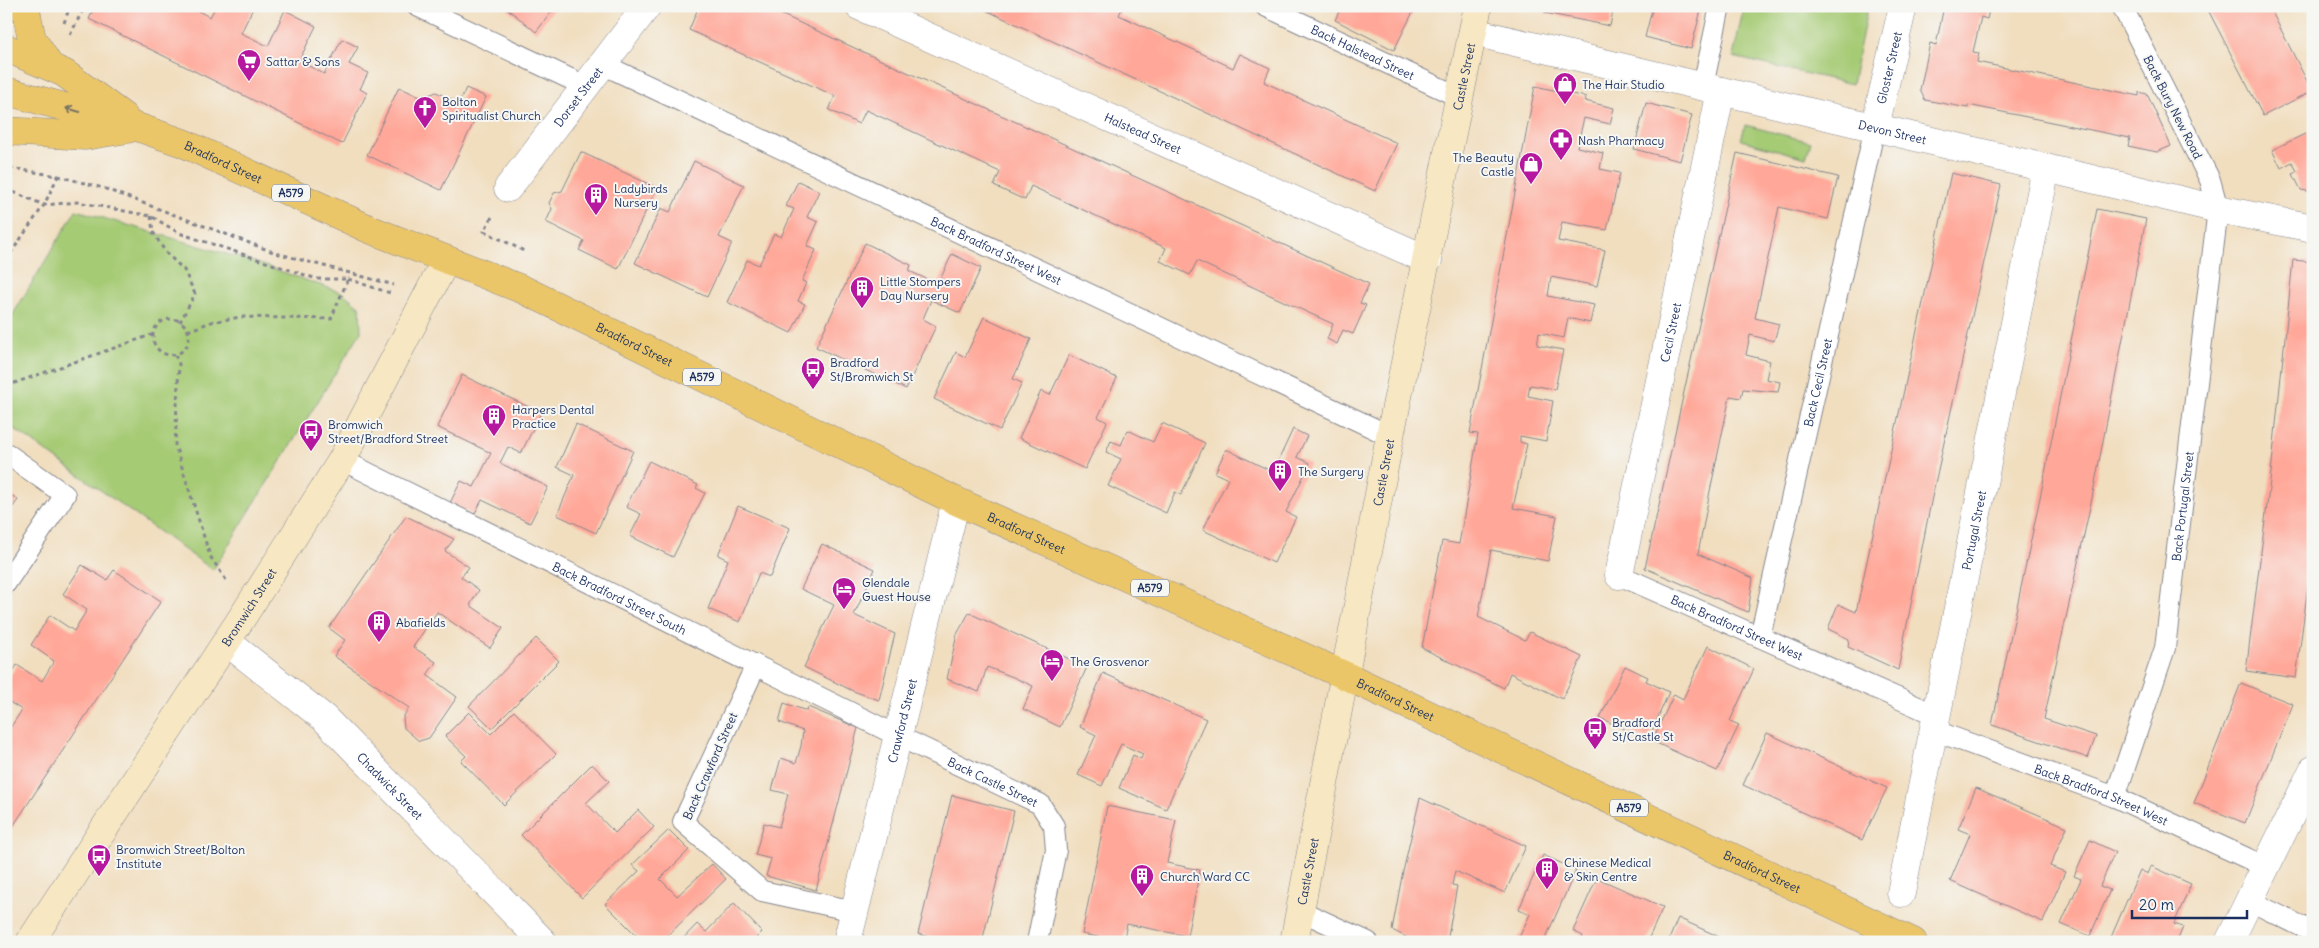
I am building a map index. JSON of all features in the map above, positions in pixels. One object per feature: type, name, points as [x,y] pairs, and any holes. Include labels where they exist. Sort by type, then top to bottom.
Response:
[{"type":"main road","points":[[25,6],[32,39],[49,65]]},
{"type":"main road","name":"Castle Street","points":[[1294,942],[1390,436],[1428,260],[1476,19]]},
{"type":"main road","name":"Bradford Street","points":[[6,48],[64,73],[137,127]]},
{"type":"main road","name":"Bradford Street","points":[[6,91],[137,127],[183,143],[369,229],[524,290],[956,501],[1344,675],[1913,942]]},
{"type":"main road","points":[[6,132],[85,136],[137,127]]},
{"type":"main road","name":"Bromwich Street","points":[[30,942],[227,642],[342,460],[424,299],[446,260]]},
{"type":"street","name":"Dorset Street","points":[[508,188],[647,6]]},
{"type":"street","name":"Halstead Street","points":[[860,6],[1428,260]]},
{"type":"street","name":"Gloster Street","points":[[1875,127],[1903,6]]},
{"type":"street","name":"Devon Street","points":[[1476,19],[1712,89],[2218,209],[2313,228]]},
{"type":"street","name":"Cecil Street","points":[[1619,575],[1712,89]]},
{"type":"street","name":"Portugal Street","points":[[1901,893],[2046,168]]},
{"type":"street","name":"Crawford Street","points":[[848,942],[956,501]]},
{"type":"street","name":"Chadwick Street","points":[[227,642],[324,718],[543,942]]},
{"type":"street","points":[[2229,942],[2313,770]]},
{"type":"lane","points":[[417,6],[585,86]]},
{"type":"lane","name":"Back Halstead Street","points":[[1265,6],[1459,97]]},
{"type":"lane","points":[[1712,89],[1720,6]]},
{"type":"lane","name":"Back Bury New Road","points":[[2122,6],[2210,180],[2218,209]]},
{"type":"lane","name":"Back Bradford Street West","points":[[602,64],[1390,436]]},
{"type":"lane","name":"Back Cecil Street","points":[[1760,637],[1875,127]]},
{"type":"lane","name":"Back Portugal Street","points":[[2115,797],[2165,648],[2218,209]]},
{"type":"lane","points":[[6,453],[64,494],[6,583]]},
{"type":"lane","name":"Back Bradford Street South","points":[[342,460],[898,736]]},
{"type":"lane","name":"Back Bradford Street West","points":[[1619,575],[1760,637],[1935,722],[2115,797],[2266,867]]},
{"type":"lane","name":"Back Crawford Street","points":[[756,665],[683,822],[762,891],[854,912]]},
{"type":"lane","name":"Back Castle Street","points":[[898,736],[1040,804],[1054,826],[1056,850],[1037,942]]},
{"type":"lane","points":[[2250,901],[2313,932]]},
{"type":"lane","points":[[1301,911],[1368,942]]},
{"type":"path","points":[[2024,9],[2030,6]]},
{"type":"path","points":[[6,167],[58,176],[103,188],[276,252],[424,299]]},
{"type":"path","points":[[6,260],[44,205],[58,176]]},
{"type":"path","points":[[6,190],[44,205],[78,202],[150,216],[179,234],[318,279],[348,279],[424,299]]},
{"type":"path","points":[[150,216],[153,232],[166,253],[184,270],[195,294],[180,322]]},
{"type":"path","points":[[188,331],[211,322],[240,317],[331,319],[348,279]]},
{"type":"path","points":[[174,320],[180,322],[188,331],[188,343],[181,353],[175,355],[164,354],[155,346],[154,334],[156,329],[164,321],[174,320]]},
{"type":"path","points":[[6,386],[154,334]]},
{"type":"path","points":[[175,355],[179,364],[176,445],[210,556],[245,614]]},
{"type":"green space","points":[[1744,6],[1868,6],[1852,84],[1733,57]]},
{"type":"green space","points":[[1745,125],[1811,142],[1806,158],[1741,140]]},
{"type":"green space","points":[[76,210],[251,261],[343,293],[360,307],[361,332],[213,570],[6,423],[6,326]]},
{"type":"building","points":[[95,6],[188,6],[210,17],[216,6],[254,6],[241,33],[268,46],[285,10],[316,26],[299,61],[324,74],[342,39],[358,47],[349,64],[368,73],[360,89],[367,93],[342,144],[89,19]]},
{"type":"building","points":[[504,6],[556,6],[536,32]]},
{"type":"building","points":[[699,6],[763,6],[1369,284],[1360,303],[1366,305],[1353,334],[1343,330],[1337,344],[1327,339],[1333,324],[1197,261],[1190,275],[1160,261],[1166,248],[1031,186],[1025,200],[994,186],[1000,172],[866,110],[859,124],[829,110],[835,96],[689,30]]},
{"type":"building","points":[[977,6],[1123,6],[1119,15],[1233,68],[1240,54],[1270,68],[1264,82],[1397,143],[1375,191]]},
{"type":"building","points":[[1342,6],[1355,6],[1361,9],[1363,6],[1416,6],[1394,50],[1335,20]]},
{"type":"building","points":[[1547,6],[1614,6],[1610,26],[1545,13]]},
{"type":"building","points":[[1653,6],[1702,6],[1691,49],[1645,37]]},
{"type":"building","points":[[1944,6],[1990,6],[1987,19],[1981,17],[1973,52],[1979,53],[1977,62],[2139,96],[2139,92],[2147,94],[2171,146],[2157,152],[2128,146],[2130,138],[1968,105],[1968,108],[1925,100],[1920,90],[1930,43],[1936,45]]},
{"type":"building","points":[[2206,6],[2269,6],[2312,91],[2263,116]]},
{"type":"building","points":[[1535,86],[1586,97],[1585,101],[1614,108],[1610,124],[1584,118],[1577,147],[1603,153],[1600,169],[1620,173],[1607,230],[1562,222],[1558,241],[1605,250],[1597,286],[1551,277],[1548,296],[1594,305],[1590,323],[1568,318],[1564,338],[1539,333],[1537,345],[1563,350],[1555,389],[1530,385],[1528,396],[1553,401],[1546,441],[1520,436],[1520,442],[1527,444],[1513,508],[1557,516],[1548,561],[1491,550],[1478,617],[1525,640],[1530,632],[1582,657],[1562,699],[1510,673],[1504,688],[1422,648],[1442,541],[1459,544],[1478,434],[1470,433]]},
{"type":"building","name":"Bolton Spiritualist Church","points":[[399,87],[422,98],[436,92],[459,103],[466,88],[486,97],[441,190],[367,155]]},
{"type":"building","points":[[1646,103],[1692,115],[1680,161],[1634,149]]},
{"type":"building","points":[[2313,130],[2313,192],[2301,190],[2293,174],[2297,171],[2292,162],[2281,168],[2272,150]]},
{"type":"building","name":"Ladybirds Nursery","points":[[581,152],[657,188],[618,269],[579,250],[584,241],[546,222],[552,209],[549,203],[554,193],[562,191]]},
{"type":"building","points":[[1737,153],[1838,177],[1828,219],[1779,207],[1755,318],[1779,324],[1774,341],[1750,335],[1746,355],[1770,361],[1766,379],[1780,382],[1778,392],[1743,389],[1741,398],[1730,396],[1709,496],[1698,554],[1753,578],[1748,612],[1645,568]]},
{"type":"building","points":[[694,161],[744,185],[719,237],[732,243],[707,297],[635,263],[661,208],[670,212]]},
{"type":"building","points":[[1951,173],[2001,185],[1932,497],[1898,670],[1848,647],[1849,639],[1828,629],[1838,604],[1856,612]]},
{"type":"building","points":[[798,181],[819,191],[807,217],[818,222],[807,246],[816,250],[802,281],[806,283],[798,301],[805,304],[791,333],[727,302],[747,260],[759,265],[774,234],[781,237],[794,209],[786,206]]},
{"type":"building","points":[[2097,209],[2146,219],[2092,498],[2044,719],[2096,736],[2088,758],[1992,725],[2042,488]]},
{"type":"building","points":[[865,243],[911,265],[909,271],[938,284],[952,254],[981,268],[960,313],[931,300],[923,319],[936,326],[906,389],[816,347]]},
{"type":"building","points":[[2293,260],[2313,262],[2313,547],[2296,678],[2246,671],[2271,473]]},
{"type":"building","points":[[984,317],[1031,339],[1013,379],[1022,383],[1000,430],[934,399],[956,352],[965,357]]},
{"type":"building","points":[[1069,355],[1117,378],[1098,417],[1107,422],[1085,469],[1019,438],[1041,391],[1050,395]]},
{"type":"building","name":"Harpers Dental Practice","points":[[462,375],[541,413],[521,453],[508,447],[500,463],[548,487],[530,523],[482,500],[474,515],[450,503],[461,481],[474,487],[491,453],[437,427]]},
{"type":"building","points":[[1162,423],[1205,443],[1181,495],[1175,492],[1166,513],[1108,486],[1121,459],[1106,452],[1111,441],[1121,445],[1128,430],[1153,442]]},
{"type":"building","points":[[576,424],[633,451],[596,533],[557,515],[574,475],[557,467]]},
{"type":"building","points":[[1293,429],[1307,436],[1297,457],[1310,463],[1286,512],[1296,517],[1274,563],[1203,530],[1228,479],[1215,473],[1226,449],[1273,472]]},
{"type":"building","points":[[649,461],[698,485],[696,488],[705,493],[673,557],[630,536],[641,514],[626,507]]},
{"type":"building","points":[[6,491],[18,500],[6,516]]},
{"type":"building","points":[[738,506],[790,528],[770,577],[759,573],[740,622],[708,609],[728,560],[718,555]]},
{"type":"building","name":"Abafields","points":[[406,516],[454,539],[445,551],[469,567],[461,577],[479,590],[470,605],[503,628],[490,648],[437,612],[413,647],[436,662],[427,675],[457,697],[429,738],[419,741],[404,728],[403,717],[409,708],[334,656],[345,640],[329,628]]},
{"type":"building","points":[[822,544],[875,569],[854,615],[895,634],[879,700],[853,691],[804,667],[834,605],[801,589]]},
{"type":"building","points":[[82,565],[107,580],[114,570],[161,601],[6,837],[6,730],[8,731],[22,710],[6,700],[6,682],[17,665],[42,681],[54,661],[31,645],[50,615],[74,631],[87,610],[63,594]]},
{"type":"building","points":[[969,613],[1087,667],[1060,727],[1023,709],[1033,686],[1013,677],[987,667],[979,692],[947,679],[957,634]]},
{"type":"building","points":[[536,638],[559,661],[492,728],[469,706]]},
{"type":"building","points":[[1708,646],[1754,669],[1730,721],[1739,725],[1717,771],[1652,741],[1674,694],[1683,699]]},
{"type":"building","points":[[1625,666],[1648,677],[1646,681],[1669,692],[1648,740],[1600,718]]},
{"type":"building","points":[[1103,673],[1206,719],[1166,809],[1119,788],[1133,755],[1141,759],[1143,754],[1121,744],[1102,786],[1078,775],[1096,735],[1080,727]]},
{"type":"building","points":[[2241,683],[2293,704],[2245,823],[2194,803]]},
{"type":"building","points":[[784,703],[807,711],[808,707],[858,728],[816,890],[766,876],[771,859],[755,855],[764,823],[779,827],[788,794],[772,790],[781,758],[796,763],[801,746],[803,731],[779,722]]},
{"type":"building","points":[[514,711],[556,754],[504,805],[461,761],[466,756],[445,736],[469,712],[491,734]]},
{"type":"building","points":[[1767,733],[1887,788],[1862,840],[1743,785]]},
{"type":"building","points":[[592,764],[609,781],[586,803],[615,833],[638,810],[654,827],[582,898],[521,835]]},
{"type":"building","points":[[1976,788],[2067,827],[2050,866],[2065,872],[2043,922],[1950,881],[1970,834],[1958,829]]},
{"type":"building","points":[[952,795],[1014,811],[982,942],[950,942],[918,934]]},
{"type":"building","points":[[1420,798],[1526,846],[1505,893],[1455,871],[1452,885],[1457,886],[1447,942],[1416,942],[1392,930]]},
{"type":"building","name":"Church Ward CC","points":[[1107,806],[1176,820],[1167,863],[1200,870],[1187,936],[1127,924],[1123,942],[1082,934]]},
{"type":"building","points":[[669,830],[689,850],[660,879],[677,896],[712,864],[726,879],[661,942],[643,942],[605,904],[639,871],[632,865]]},
{"type":"building","points":[[2090,840],[2115,852],[2100,886],[2110,890],[2090,936],[2061,924],[2081,879],[2074,876]]},
{"type":"building","name":"Chinese Medical & Skin Centre","points":[[1543,855],[1576,870],[1544,942],[1517,942],[1530,914],[1519,909]]},
{"type":"building","points":[[2151,866],[2191,884],[2174,924],[2183,927],[2177,942],[2109,942],[2140,870],[2148,874]]},
{"type":"building","points":[[1597,878],[1663,907],[1647,942],[1581,942],[1583,936],[1573,931]]},
{"type":"building","points":[[2313,900],[2313,911],[2308,909]]},
{"type":"building","points":[[734,903],[762,932],[752,942],[680,942],[697,924],[706,932]]},
{"type":"building","points":[[1678,918],[1713,934],[1729,942],[1668,942]]},
{"type":"place","name":"Sattar & Sons","points":[[249,82]]},
{"type":"place","name":"The Hair Studio","points":[[1565,105]]},
{"type":"place","name":"Bolton Spiritualist Church","points":[[425,129]]},
{"type":"place","name":"Nash Pharmacy","points":[[1561,161]]},
{"type":"place","name":"The Beauty Castle","points":[[1531,185]]},
{"type":"place","name":"Ladybirds Nursery","points":[[596,216]]},
{"type":"place","name":"Little Stompers Day Nursery","points":[[862,309]]},
{"type":"place","name":"Bradford St/Bromwich St","points":[[813,390]]},
{"type":"place","name":"Harpers Dental Practice","points":[[494,437]]},
{"type":"place","name":"Bromwich Street/Bradford Street","points":[[311,452]]},
{"type":"place","name":"The Surgery","points":[[1280,492]]},
{"type":"place","name":"Glendale Guest House","points":[[844,610]]},
{"type":"place","name":"Abafields","points":[[379,643]]},
{"type":"place","name":"The Grosvenor","points":[[1052,682]]},
{"type":"place","name":"Bradford St/Castle St","points":[[1595,750]]},
{"type":"place","name":"Bromwich Street/Bolton Institute","points":[[99,877]]},
{"type":"place","name":"Chinese Medical & Skin Centre","points":[[1547,890]]},
{"type":"place","name":"Church Ward CC","points":[[1142,897]]}]
